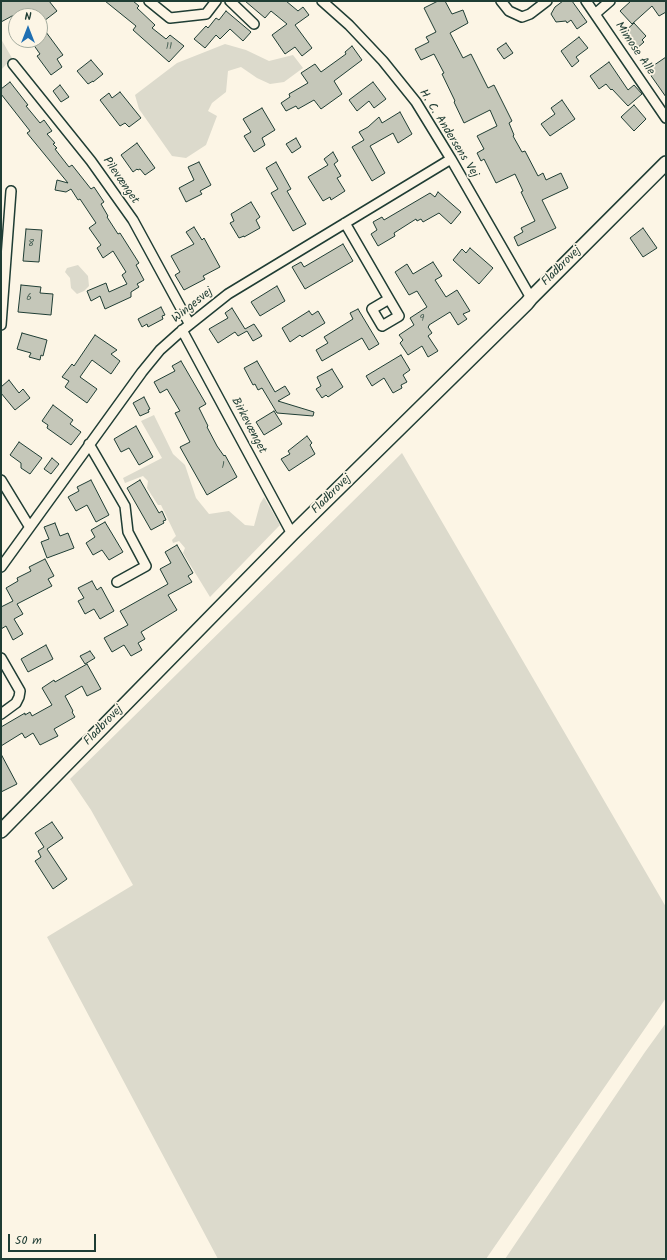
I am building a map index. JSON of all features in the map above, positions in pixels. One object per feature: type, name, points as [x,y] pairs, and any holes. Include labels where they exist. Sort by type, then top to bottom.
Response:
[{"type":"main road","name":"Fladbrovej","points":[[1,831],[292,534],[527,303],[666,163]]},
{"type":"street","points":[[149,1],[170,18],[206,14],[216,1]]},
{"type":"street","points":[[230,1],[254,24]]},
{"type":"street","name":"H. C. Andersens Vej","points":[[322,1],[349,25],[384,62],[416,102],[451,159],[531,298]]},
{"type":"street","points":[[501,1],[509,11],[522,17],[530,14],[547,1]]},
{"type":"street","name":"Mimose Alle","points":[[586,1],[666,118]]},
{"type":"street","points":[[595,14],[610,1]]},
{"type":"street","name":"Pilevænget","points":[[13,64],[91,161],[129,215],[186,327]]},
{"type":"street","name":"Wingesvej","points":[[1,567],[89,444],[160,350],[186,327],[228,294],[451,159]]},
{"type":"street","points":[[1,325],[4,259],[11,190]]},
{"type":"street","points":[[345,223],[389,299]]},
{"type":"street","name":"Birkevænget","points":[[186,327],[292,534]]},
{"type":"street","points":[[89,444],[125,506],[128,532],[146,566],[117,582]]},
{"type":"street","points":[[1,480],[30,526]]},
{"type":"street","points":[[1,658],[20,691],[16,704],[1,714]]},
{"type":"shaded area","points":[[1,39],[12,58],[1,70]]},
{"type":"shaded area","points":[[225,44],[246,50],[269,61],[293,55],[303,68],[284,82],[270,84],[257,78],[241,67],[228,71],[226,92],[212,103],[208,111],[217,116],[206,145],[186,158],[172,156],[139,109],[135,95],[177,63]]},
{"type":"shaded area","points":[[78,265],[88,276],[89,286],[84,291],[77,294],[71,288],[70,278],[65,272],[67,268]]},
{"type":"shaded area","points":[[154,415],[173,454],[185,465],[196,498],[209,514],[229,511],[245,525],[254,526],[260,504],[264,497],[280,525],[210,597],[183,553],[185,548],[179,541],[173,543],[172,540],[176,536],[161,505],[158,505],[147,488],[148,481],[143,476],[125,483],[123,478],[162,458],[141,421]]},
{"type":"shaded area","points":[[402,453],[666,907],[666,998],[486,1259],[218,1259],[47,937],[133,885],[91,810],[70,779]]},
{"type":"shaded area","points":[[666,1023],[666,1259],[505,1259],[645,1052]]},
{"type":"building","points":[[1,1],[49,1],[57,11],[48,18],[48,8],[8,8],[8,18],[1,22]]},
{"type":"building","points":[[105,1],[133,1],[139,6],[137,8],[155,25],[152,28],[166,39],[170,35],[184,46],[169,62],[133,30],[136,26]]},
{"type":"building","points":[[245,1],[286,1],[298,11],[303,7],[309,15],[295,25],[312,48],[302,56],[295,47],[285,54],[272,35],[287,24],[271,11],[265,18]]},
{"type":"building","points":[[438,1],[445,1],[452,14],[463,10],[468,23],[450,33],[463,58],[471,54],[488,88],[494,85],[512,121],[509,123],[514,135],[513,136],[522,152],[525,151],[538,176],[543,173],[546,180],[561,173],[568,188],[542,200],[556,228],[518,246],[514,237],[523,232],[521,228],[535,221],[521,192],[523,191],[515,174],[496,183],[484,159],[481,161],[477,153],[484,149],[477,136],[497,126],[490,110],[464,123],[442,74],[444,73],[434,54],[421,60],[415,49],[429,42],[426,37],[436,32],[424,8]]},
{"type":"building","points":[[563,1],[572,1],[587,22],[577,29],[571,20],[567,23],[566,21],[556,22],[551,14],[555,7]]},
{"type":"building","points":[[631,1],[666,1],[666,12],[659,16],[652,6],[632,24],[620,11]]},
{"type":"building","points":[[226,11],[251,32],[243,41],[230,29],[220,39],[216,35],[205,48],[194,39],[206,26],[208,28],[216,18],[219,20]]},
{"type":"building","points":[[634,23],[646,36],[642,40],[644,42],[635,50],[621,35]]},
{"type":"building","points":[[48,35],[63,55],[57,59],[62,67],[51,75],[37,56],[40,54],[36,48],[48,48]]},
{"type":"building","points":[[579,37],[588,48],[576,57],[579,61],[572,67],[561,51]]},
{"type":"building","points":[[506,43],[513,53],[504,59],[497,49]]},
{"type":"building","points":[[352,46],[362,60],[334,81],[342,94],[321,109],[314,100],[298,109],[296,106],[286,111],[281,103],[290,97],[289,94],[308,83],[301,73],[315,64],[321,72],[346,54],[345,52]]},
{"type":"building","points":[[666,57],[666,97],[647,70]]},
{"type":"building","points":[[91,60],[103,74],[88,84],[77,71]]},
{"type":"building","points":[[609,62],[628,90],[634,85],[642,94],[628,106],[606,84],[599,89],[590,76]]},
{"type":"building","points":[[10,82],[28,105],[26,106],[40,123],[44,120],[52,131],[47,134],[55,143],[53,144],[57,148],[55,149],[69,167],[72,165],[91,189],[94,187],[104,202],[101,204],[108,216],[107,217],[118,234],[120,233],[139,263],[136,265],[144,280],[137,284],[139,287],[131,292],[131,297],[105,309],[100,296],[91,301],[87,291],[106,283],[109,292],[127,284],[122,275],[126,272],[113,251],[103,258],[97,248],[101,245],[89,228],[96,223],[80,199],[78,200],[71,189],[66,192],[55,190],[57,180],[68,183],[27,133],[30,131],[1,94],[1,89]]},
{"type":"building","points":[[373,82],[386,99],[374,108],[369,101],[357,111],[349,100]]},
{"type":"building","points":[[60,85],[69,97],[61,102],[53,91]]},
{"type":"building","points":[[120,92],[141,118],[129,127],[125,123],[120,126],[100,100],[109,93],[112,98]]},
{"type":"building","points":[[562,100],[575,119],[550,136],[541,124],[555,114],[551,108]]},
{"type":"building","points":[[634,105],[646,119],[634,131],[621,117]]},
{"type":"building","points":[[262,108],[275,130],[262,138],[265,145],[254,152],[244,136],[251,132],[243,119]]},
{"type":"building","points":[[400,112],[412,134],[398,143],[393,133],[370,146],[385,173],[372,181],[352,147],[364,140],[359,132],[368,127],[379,117],[382,123]]},
{"type":"building","points":[[296,138],[301,147],[292,153],[286,144]]},
{"type":"building","points":[[137,143],[155,168],[145,175],[140,169],[133,172],[121,155]]},
{"type":"building","points":[[333,152],[338,161],[334,164],[341,176],[337,178],[345,191],[331,200],[330,197],[323,201],[308,177],[328,165],[324,159]]},
{"type":"building","points":[[199,162],[211,185],[200,191],[202,194],[186,202],[179,188],[194,180],[188,167]]},
{"type":"building","points":[[276,162],[291,189],[287,191],[306,224],[293,231],[271,193],[278,189],[266,168]]},
{"type":"building","points":[[438,192],[461,212],[451,224],[439,213],[423,222],[421,219],[417,221],[416,219],[394,233],[395,236],[378,246],[371,234],[377,230],[373,222],[382,217],[384,220],[430,193],[435,197]]},
{"type":"building","points":[[251,202],[260,217],[256,220],[260,228],[244,237],[239,238],[230,223],[234,221],[231,214]]},
{"type":"building","points":[[194,227],[202,240],[204,238],[220,267],[203,276],[205,279],[184,290],[175,275],[180,272],[171,256],[194,244],[186,232]]},
{"type":"building","points":[[643,228],[657,248],[643,257],[630,238]]},
{"type":"building","points":[[26,229],[42,230],[39,262],[23,261]]},
{"type":"building","points":[[343,244],[353,261],[305,289],[292,267],[301,262],[304,267]]},
{"type":"building","points":[[470,248],[493,268],[479,284],[453,260],[462,249],[466,253]]},
{"type":"building","points":[[433,262],[442,276],[435,280],[446,297],[457,290],[470,311],[463,314],[467,319],[458,325],[450,312],[429,325],[428,327],[432,333],[428,336],[438,351],[428,357],[422,346],[408,355],[400,343],[403,340],[399,335],[414,325],[410,318],[427,307],[417,291],[409,295],[395,272],[407,264],[413,274]]},
{"type":"building","points":[[21,285],[41,287],[40,293],[53,294],[51,315],[18,312]]},
{"type":"building","points":[[277,286],[285,301],[260,316],[251,302]]},
{"type":"building","points":[[161,307],[165,315],[162,316],[163,319],[148,327],[147,324],[142,327],[138,319]]},
{"type":"building","points":[[232,308],[245,329],[254,324],[262,336],[253,341],[247,331],[238,336],[235,332],[218,343],[209,329],[228,318],[225,313]]},
{"type":"building","points":[[358,309],[379,344],[369,350],[362,338],[322,361],[316,350],[328,343],[324,337],[353,319],[350,313]]},
{"type":"building","points":[[309,311],[312,315],[318,311],[325,323],[302,337],[300,335],[290,342],[282,328]]},
{"type":"building","points":[[22,333],[47,340],[43,356],[41,355],[40,360],[29,357],[31,353],[17,349]]},
{"type":"building","points":[[95,335],[117,350],[111,354],[120,361],[111,374],[92,360],[80,377],[97,389],[87,403],[65,387],[69,381],[62,377],[72,364],[74,366]]},
{"type":"building","points":[[401,355],[410,370],[403,375],[407,382],[401,385],[402,388],[393,393],[384,378],[372,386],[366,376]]},
{"type":"building","points":[[181,361],[206,404],[199,408],[208,426],[207,427],[217,446],[224,456],[225,455],[237,477],[207,495],[180,447],[190,442],[175,413],[180,411],[167,389],[160,393],[154,382],[175,371],[172,366]]},
{"type":"building","points":[[257,361],[275,392],[285,386],[290,394],[278,401],[314,412],[313,416],[277,413],[262,388],[258,390],[255,384],[253,385],[244,368]]},
{"type":"building","points":[[332,369],[343,387],[328,397],[326,395],[322,398],[316,389],[321,386],[317,377]]},
{"type":"building","points":[[9,380],[19,393],[23,389],[30,398],[15,410],[1,393],[1,387]]},
{"type":"building","points":[[144,397],[150,409],[148,410],[149,412],[140,416],[133,403]]},
{"type":"building","points":[[53,405],[73,420],[70,424],[81,432],[71,445],[47,428],[48,425],[42,421]]},
{"type":"building","points":[[274,411],[282,424],[264,435],[256,422]]},
{"type":"building","points":[[136,426],[153,457],[139,465],[129,448],[121,452],[114,439]]},
{"type":"building","points":[[307,436],[312,443],[310,445],[315,454],[289,471],[281,459],[290,454],[288,451]]},
{"type":"building","points":[[19,442],[42,458],[30,474],[21,468],[21,463],[10,455]]},
{"type":"building","points":[[52,458],[59,464],[51,474],[44,469]]},
{"type":"building","points":[[91,480],[109,515],[96,522],[87,505],[76,511],[68,497],[79,491],[77,487]]},
{"type":"building","points":[[140,480],[159,513],[162,511],[166,520],[163,521],[164,523],[151,530],[127,488]]},
{"type":"building","points":[[105,522],[123,552],[109,560],[102,550],[93,555],[86,543],[95,537],[91,530]]},
{"type":"building","points":[[55,523],[60,536],[68,533],[74,548],[47,558],[41,542],[49,539],[44,527]]},
{"type":"building","points":[[177,545],[193,573],[188,576],[192,582],[168,595],[177,610],[141,632],[145,639],[138,643],[142,650],[131,656],[124,645],[112,652],[104,638],[128,625],[120,611],[168,584],[160,569],[171,563],[165,552]]},
{"type":"building","points":[[45,559],[54,576],[48,579],[52,586],[17,604],[23,614],[14,619],[23,634],[13,640],[6,626],[1,629],[1,607],[13,601],[6,588],[18,581],[17,578],[31,571],[29,567]]},
{"type":"building","points":[[92,581],[97,590],[101,587],[114,611],[100,619],[94,609],[85,614],[78,601],[84,598],[78,588]]},
{"type":"building","points":[[46,645],[53,659],[28,672],[21,659]]},
{"type":"building","points":[[90,651],[95,658],[85,664],[80,656]]},
{"type":"building","points":[[87,664],[101,689],[87,696],[82,686],[65,696],[75,717],[54,729],[58,736],[40,745],[33,733],[25,738],[22,733],[1,746],[1,727],[25,713],[25,715],[30,712],[32,716],[52,705],[42,688],[54,680],[55,682]]},
{"type":"building","points":[[1,754],[17,784],[1,792]]},
{"type":"building","points":[[52,822],[63,838],[47,849],[67,879],[53,889],[35,861],[41,857],[38,851],[44,847],[35,833]]}]
